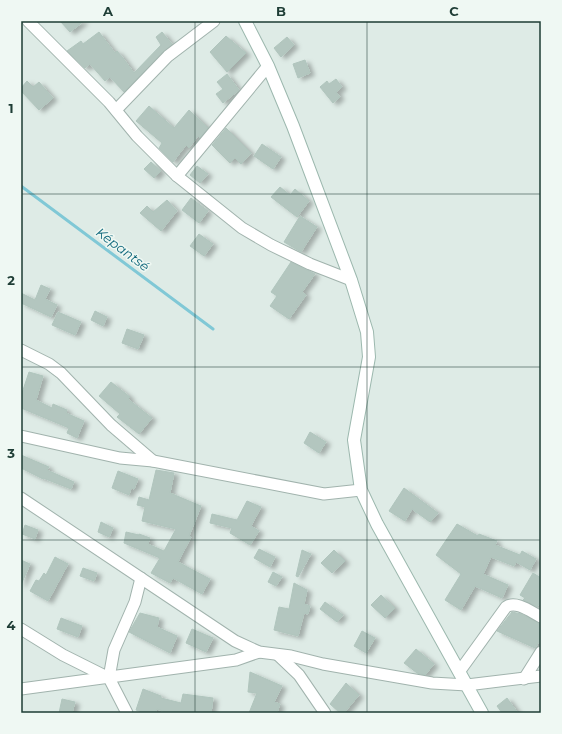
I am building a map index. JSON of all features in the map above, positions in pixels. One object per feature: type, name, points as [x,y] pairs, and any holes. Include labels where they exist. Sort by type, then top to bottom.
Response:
[{"type":"main road","points":[[245,21],[268,66],[293,126],[351,280],[369,346],[369,357],[354,440],[361,490],[377,524],[482,713]]},
{"type":"street","points":[[28,21],[116,110],[137,136],[177,176],[242,228],[271,245],[310,264],[351,280]]},
{"type":"street","points":[[116,110],[168,56],[214,21]]},
{"type":"street","points":[[177,176],[268,66]]},
{"type":"street","points":[[21,350],[49,364],[61,373],[111,426],[153,462]]},
{"type":"street","points":[[21,436],[120,458],[153,462],[324,494],[361,490]]},
{"type":"street","points":[[21,498],[234,640],[259,652],[278,654],[432,683],[466,685],[541,676]]},
{"type":"street","points":[[109,678],[114,650],[135,602],[141,578]]},
{"type":"street","points":[[459,672],[506,607],[510,604],[515,604],[541,617]]},
{"type":"street","points":[[21,628],[63,655],[109,678],[127,713]]},
{"type":"street","points":[[21,689],[236,660],[259,652]]},
{"type":"street","points":[[524,679],[541,652]]},
{"type":"street","points":[[278,654],[299,675],[325,713]]},
{"type":"building","points":[[60,21],[84,21],[70,32]]},
{"type":"building","points":[[99,32],[115,53],[117,51],[134,73],[161,45],[156,37],[162,32],[172,44],[124,92],[110,77],[105,81],[90,64],[85,68],[67,51],[81,41],[83,44]]},
{"type":"building","points":[[226,36],[246,53],[227,72],[210,52]]},
{"type":"building","points":[[287,37],[294,45],[281,57],[274,48]]},
{"type":"building","points":[[305,60],[310,73],[298,78],[293,64]]},
{"type":"building","points":[[227,74],[239,90],[223,103],[216,94],[223,89],[217,82]]},
{"type":"building","points":[[336,79],[342,87],[336,92],[340,97],[333,103],[320,87],[327,81],[329,84]]},
{"type":"building","points":[[27,81],[33,87],[39,82],[53,98],[39,110],[21,91],[21,88]]},
{"type":"building","points":[[149,106],[174,128],[189,110],[208,128],[200,138],[198,136],[189,148],[186,145],[173,162],[159,148],[162,143],[136,121]]},
{"type":"building","points":[[226,128],[251,153],[241,164],[235,158],[230,163],[212,145]]},
{"type":"building","points":[[262,144],[281,157],[273,169],[254,156]]},
{"type":"building","points":[[151,162],[161,171],[154,178],[144,169]]},
{"type":"building","points":[[197,166],[208,174],[200,183],[190,175]]},
{"type":"building","points":[[280,187],[290,195],[295,189],[309,201],[297,217],[271,197]]},
{"type":"building","points":[[191,198],[208,211],[199,223],[182,210]]},
{"type":"building","points":[[167,200],[177,211],[161,231],[140,213],[147,206],[153,212]]},
{"type":"building","points":[[300,216],[317,227],[301,252],[284,242]]},
{"type":"building","points":[[199,234],[213,244],[204,256],[190,246]]},
{"type":"building","points":[[291,262],[315,274],[302,292],[306,295],[289,319],[270,306],[277,296],[271,292]]},
{"type":"building","points":[[41,285],[50,289],[45,299],[57,305],[51,317],[21,303],[21,293],[35,300]]},
{"type":"building","points":[[95,311],[107,317],[103,326],[91,320]]},
{"type":"building","points":[[58,312],[81,322],[75,335],[52,325]]},
{"type":"building","points":[[127,329],[144,335],[138,349],[122,343]]},
{"type":"building","points":[[29,372],[43,376],[36,400],[52,408],[53,404],[67,410],[66,413],[84,421],[77,438],[67,433],[69,428],[21,408],[21,396]]},
{"type":"building","points":[[111,382],[130,397],[128,399],[152,418],[139,434],[117,417],[120,414],[99,396]]},
{"type":"building","points":[[310,432],[326,442],[319,453],[304,443]]},
{"type":"building","points":[[21,455],[49,467],[47,470],[74,482],[71,489],[43,479],[21,468]]},
{"type":"building","points":[[156,470],[174,473],[170,493],[201,506],[189,536],[191,537],[178,562],[210,579],[202,594],[173,578],[170,583],[151,573],[160,558],[124,543],[126,532],[139,534],[150,538],[148,544],[164,551],[176,529],[142,521],[145,507],[137,505],[139,497],[149,500]]},
{"type":"building","points":[[118,471],[138,479],[134,489],[131,488],[129,495],[112,488]]},
{"type":"building","points":[[404,488],[438,513],[430,522],[412,509],[405,521],[389,511]]},
{"type":"building","points":[[247,501],[261,507],[251,526],[259,531],[250,545],[230,533],[232,528],[210,523],[212,514],[237,520]]},
{"type":"building","points":[[101,522],[113,528],[109,537],[98,532]]},
{"type":"building","points":[[457,524],[478,536],[479,534],[497,541],[495,545],[520,555],[522,551],[536,559],[530,570],[516,562],[514,566],[491,557],[483,574],[508,585],[502,598],[475,586],[461,610],[445,600],[461,574],[436,555]]},
{"type":"building","points":[[25,525],[38,530],[35,539],[22,534]]},
{"type":"building","points":[[259,549],[275,557],[270,567],[254,558]]},
{"type":"building","points":[[302,550],[311,554],[298,577],[296,576]]},
{"type":"building","points":[[334,550],[345,561],[332,573],[321,563]]},
{"type":"building","points":[[55,557],[68,564],[48,601],[30,591],[36,580],[39,581],[44,573],[46,575]]},
{"type":"building","points":[[21,560],[30,564],[21,585]]},
{"type":"building","points":[[83,568],[97,573],[94,581],[80,576]]},
{"type":"building","points":[[273,572],[282,577],[276,586],[268,582]]},
{"type":"building","points":[[533,573],[541,578],[541,601],[537,607],[523,600],[525,598],[520,595]]},
{"type":"building","points":[[294,583],[307,590],[304,604],[310,606],[308,614],[304,613],[298,636],[274,630],[279,607],[289,609]]},
{"type":"building","points":[[381,595],[395,608],[385,618],[371,605]]},
{"type":"building","points":[[325,602],[343,615],[337,622],[320,609]]},
{"type":"building","points":[[512,612],[521,614],[541,624],[541,639],[535,648],[497,631]]},
{"type":"building","points":[[140,613],[159,618],[157,627],[177,636],[170,653],[129,632]]},
{"type":"building","points":[[61,618],[82,626],[78,637],[57,629]]},
{"type":"building","points":[[192,629],[213,638],[206,652],[186,643]]},
{"type":"building","points":[[362,631],[375,638],[366,653],[354,646]]},
{"type":"building","points":[[416,649],[434,664],[425,675],[417,673],[404,663]]},
{"type":"building","points":[[250,672],[282,686],[274,702],[280,704],[277,713],[249,713],[257,693],[248,692]]},
{"type":"building","points":[[346,683],[359,695],[344,713],[340,713],[330,704]]},
{"type":"building","points":[[143,689],[161,696],[161,698],[181,703],[183,694],[213,698],[211,713],[168,713],[157,709],[155,713],[145,713],[136,710]]},
{"type":"building","points":[[507,698],[518,713],[502,713],[497,706]]},
{"type":"building","points":[[62,699],[75,702],[72,713],[59,713]]},
{"type":"waterway","name":"Képantsé","points":[[21,186],[213,329]]}]
